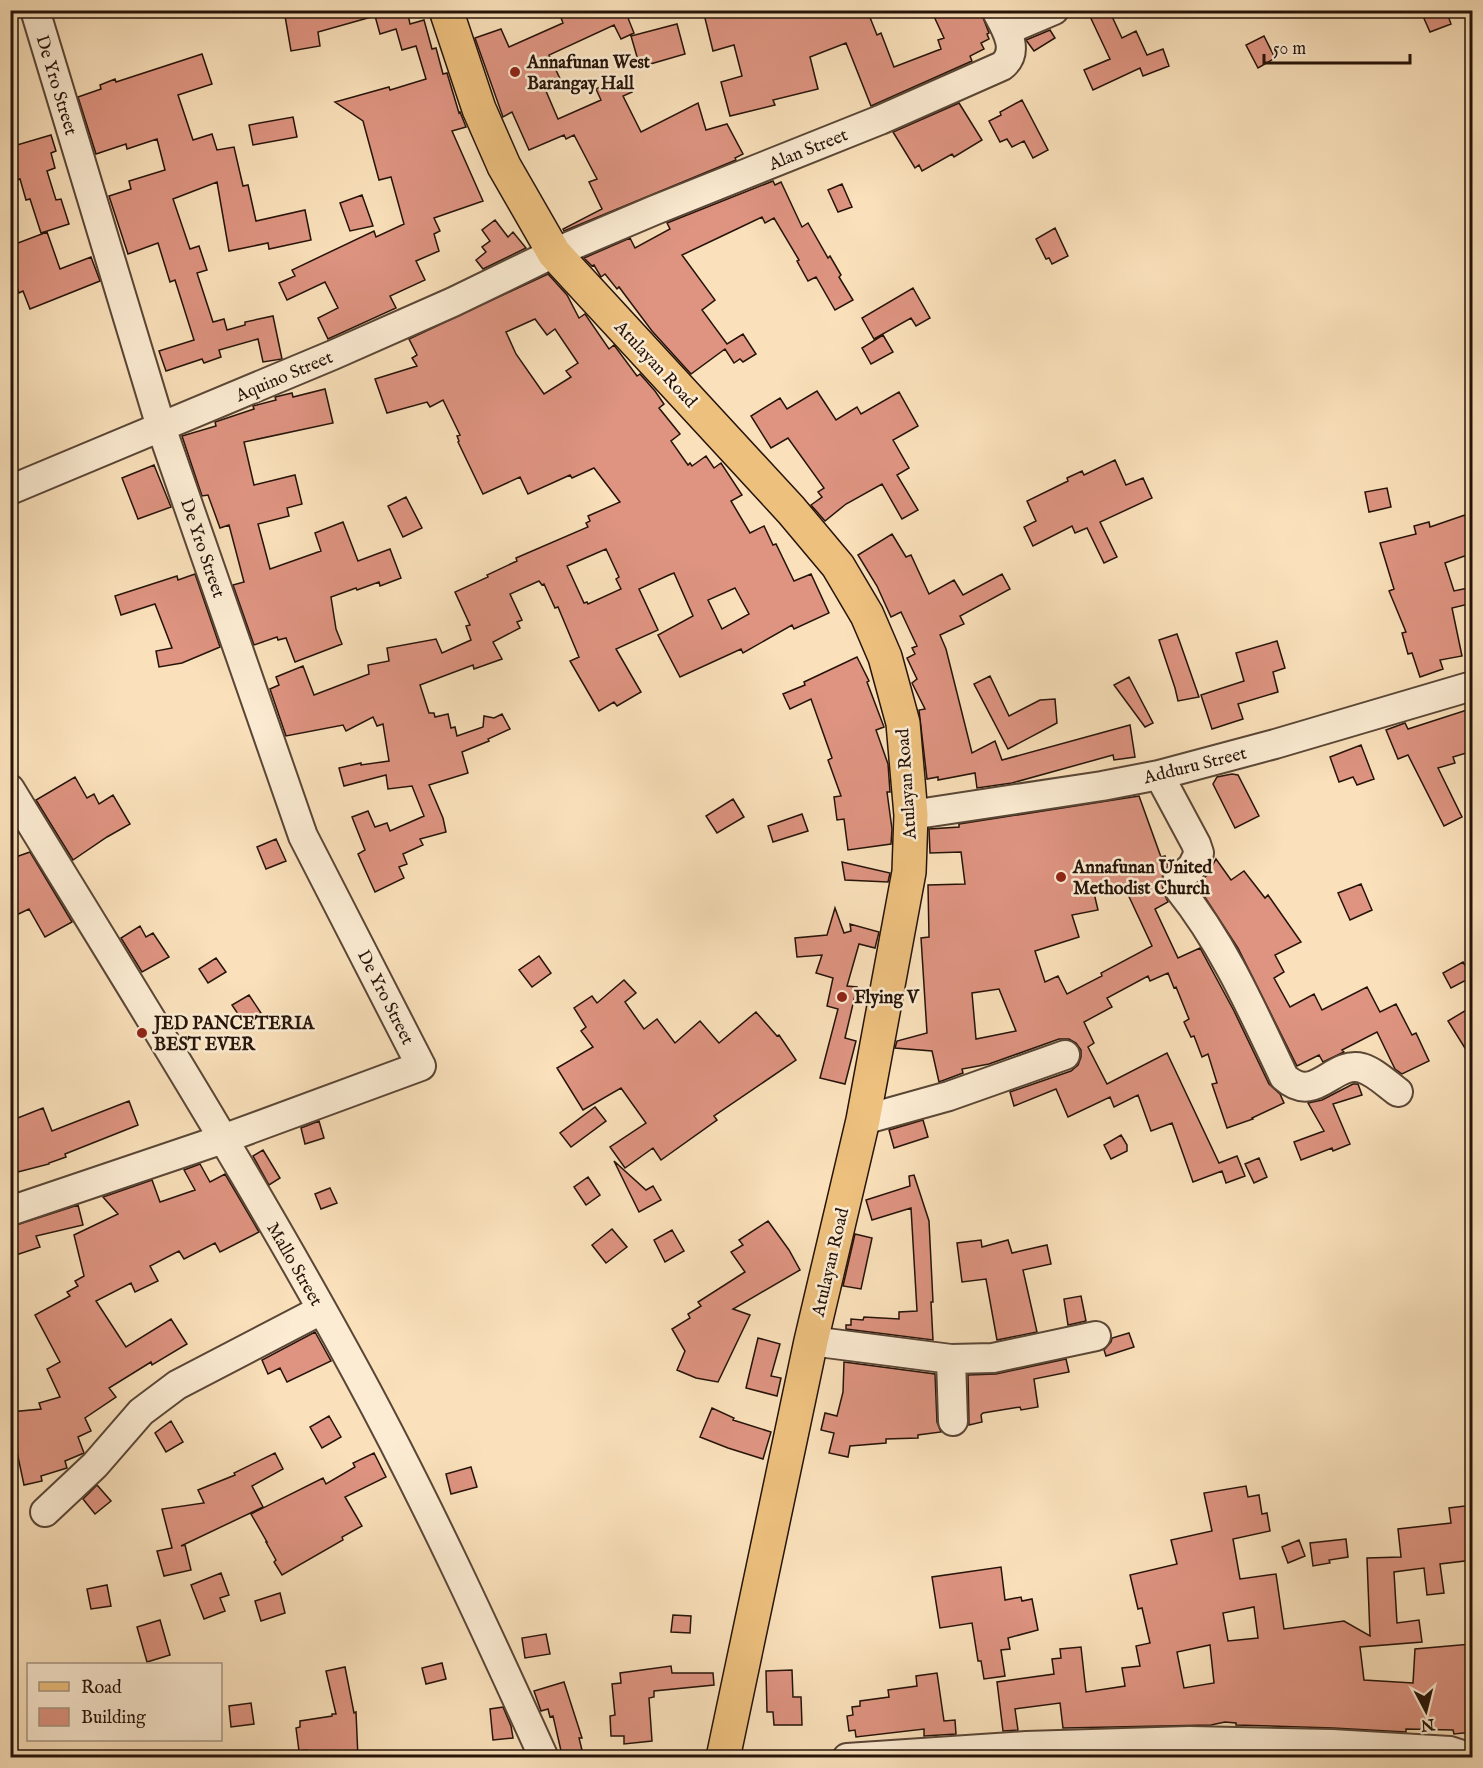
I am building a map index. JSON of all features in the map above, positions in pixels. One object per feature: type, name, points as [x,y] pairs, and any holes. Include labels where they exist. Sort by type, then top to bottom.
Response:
[{"type":"main road","name":"Atulayan Road","points":[[446,10],[479,109],[504,166],[555,253],[791,510],[838,566],[867,615],[885,657],[903,723],[912,815],[909,872],[863,1120],[811,1341],[723,1758]]},
{"type":"street","name":"De Yro Street","points":[[35,10],[161,427],[303,836],[421,1066],[223,1139]]},
{"type":"street","points":[[1001,20],[1054,10]]},
{"type":"street","name":"Alan Street","points":[[555,253],[655,210],[880,120],[1002,66],[1008,62],[1011,50],[1001,20]]},
{"type":"street","name":"Aquino Street","points":[[10,490],[398,327],[555,253]]},
{"type":"street","name":"Adduru Street","points":[[912,815],[1160,775],[1473,686]]},
{"type":"street","points":[[1160,775],[1199,853],[1192,867],[1179,879],[1179,889],[1228,961],[1248,998],[1284,1077],[1292,1084],[1307,1088],[1344,1070],[1361,1068],[1369,1071],[1398,1092]]},
{"type":"street","name":"Mallo Street","points":[[10,789],[223,1139],[357,1374],[460,1575],[544,1758]]},
{"type":"street","points":[[863,1120],[949,1096],[1065,1055]]},
{"type":"street","points":[[10,1211],[223,1139]]},
{"type":"street","points":[[45,1512],[95,1465],[141,1412],[177,1385],[321,1310]]},
{"type":"street","points":[[811,1341],[951,1359],[993,1358],[1096,1336]]},
{"type":"street","points":[[951,1359],[953,1421]]},
{"type":"street","points":[[847,1758],[1026,1746],[1189,1741],[1332,1744],[1450,1751],[1472,1758]]},
{"type":"building","points":[[334,10],[407,10],[410,24],[424,20],[432,49],[436,48],[443,74],[447,73],[459,113],[466,127],[452,131],[483,201],[434,218],[440,231],[434,234],[439,251],[416,261],[425,280],[390,296],[396,308],[328,339],[318,318],[338,308],[325,282],[287,300],[279,283],[295,276],[292,270],[374,231],[376,237],[404,224],[391,177],[379,180],[363,121],[335,102],[389,87],[390,90],[426,79],[416,46],[402,50],[396,29],[380,34],[375,16],[318,32],[320,46],[291,51],[285,16],[314,11],[315,16]]},
{"type":"building","points":[[558,10],[645,10],[628,18],[634,33],[621,39],[614,25],[549,55],[562,83],[546,91],[558,119],[601,100],[596,89],[625,77],[632,92],[623,96],[641,132],[698,103],[706,130],[727,124],[743,154],[735,158],[736,160],[564,231],[563,229],[602,209],[589,182],[597,179],[574,135],[566,139],[564,135],[529,150],[512,112],[503,117],[475,38],[501,29],[509,47],[563,23]]},
{"type":"building","points":[[703,10],[867,10],[877,35],[881,33],[894,67],[941,49],[938,40],[944,38],[931,10],[980,10],[989,39],[981,43],[984,49],[970,56],[972,61],[871,106],[846,43],[810,57],[818,89],[773,100],[775,105],[730,116],[721,82],[742,76],[734,45],[713,51]]},
{"type":"building","points":[[1087,10],[1109,10],[1122,38],[1136,31],[1147,55],[1163,49],[1169,66],[1143,76],[1140,68],[1093,90],[1084,70],[1110,59]]},
{"type":"building","points":[[1432,10],[1446,10],[1451,24],[1430,32],[1422,14]]},
{"type":"building","points":[[677,24],[685,54],[640,67],[631,36]]},
{"type":"building","points":[[1050,30],[1055,38],[1034,51],[1026,40]]},
{"type":"building","points":[[1264,36],[1275,58],[1258,68],[1246,45]]},
{"type":"building","points":[[202,54],[212,84],[178,95],[193,140],[212,134],[217,150],[234,147],[243,186],[248,185],[256,221],[305,210],[311,240],[269,249],[268,243],[229,251],[217,182],[173,199],[190,249],[199,246],[207,270],[197,273],[213,322],[224,319],[227,330],[245,325],[245,322],[273,316],[282,359],[263,362],[258,339],[219,350],[221,357],[204,363],[202,359],[166,371],[159,351],[194,340],[175,280],[170,282],[158,243],[128,254],[109,196],[131,189],[129,181],[165,170],[157,139],[127,149],[126,144],[96,154],[78,97],[101,89],[100,85],[115,79],[116,82]]},
{"type":"building","points":[[1022,100],[1048,150],[1033,158],[1024,141],[1012,147],[1007,139],[1000,142],[989,121]]},
{"type":"building","points":[[959,103],[982,140],[954,157],[952,154],[922,171],[919,165],[915,168],[893,132]]},
{"type":"building","points":[[293,117],[297,137],[253,145],[249,125]]},
{"type":"building","points":[[51,135],[56,151],[51,153],[55,168],[47,171],[56,200],[61,199],[69,224],[41,233],[30,199],[26,200],[20,179],[16,180],[10,162],[10,147]]},
{"type":"building","points":[[773,181],[775,185],[781,182],[802,227],[808,223],[828,258],[830,256],[853,300],[835,310],[816,277],[808,281],[797,261],[799,260],[774,218],[765,223],[762,217],[682,255],[715,300],[702,310],[727,344],[743,334],[756,354],[743,362],[740,359],[734,363],[725,349],[691,374],[652,331],[619,287],[617,289],[605,274],[601,277],[594,265],[592,266],[584,258],[630,238],[635,248],[670,229],[667,223]]},
{"type":"building","points":[[842,184],[852,207],[838,212],[828,190]]},
{"type":"building","points":[[362,195],[373,226],[350,231],[340,203]]},
{"type":"building","points":[[495,220],[508,237],[513,232],[526,248],[483,269],[476,260],[486,252],[482,247],[490,241],[482,230]]},
{"type":"building","points":[[1055,228],[1068,256],[1052,264],[1049,258],[1046,259],[1036,239]]},
{"type":"building","points":[[47,232],[60,269],[91,257],[100,281],[30,309],[23,291],[19,293],[10,269],[10,246]]},
{"type":"building","points":[[548,274],[567,295],[579,318],[585,314],[609,349],[614,345],[637,376],[640,374],[655,391],[664,404],[659,408],[680,434],[671,441],[688,465],[690,463],[692,466],[706,456],[714,468],[721,463],[742,495],[731,501],[750,533],[764,526],[773,545],[776,544],[794,581],[811,574],[829,613],[794,629],[792,625],[743,653],[741,649],[680,677],[658,635],[693,616],[674,573],[669,575],[639,589],[658,630],[616,649],[641,692],[617,706],[614,702],[599,711],[570,661],[579,657],[558,607],[555,608],[544,584],[542,585],[539,581],[510,594],[522,620],[517,622],[520,628],[493,642],[502,659],[474,669],[473,665],[420,685],[429,713],[434,713],[435,717],[448,714],[451,728],[455,727],[457,736],[483,727],[484,716],[494,718],[502,714],[510,729],[462,752],[468,773],[429,785],[443,818],[446,832],[420,839],[423,845],[403,854],[407,864],[399,867],[404,878],[375,892],[358,854],[365,850],[352,817],[368,811],[375,827],[387,823],[390,831],[424,816],[412,786],[388,789],[386,775],[344,786],[339,768],[361,763],[361,765],[389,761],[383,724],[377,726],[373,717],[346,731],[343,725],[286,736],[270,689],[279,685],[276,677],[303,666],[314,695],[369,674],[368,665],[389,661],[387,648],[436,639],[442,653],[471,640],[466,626],[470,625],[455,592],[517,561],[516,558],[588,527],[586,523],[590,521],[588,516],[620,502],[594,468],[572,478],[570,475],[528,494],[520,477],[483,494],[458,442],[457,436],[460,435],[443,400],[430,407],[427,402],[387,413],[375,379],[417,366],[412,358],[417,355],[409,339]],"holes":[[[535,319],[547,335],[555,329],[578,363],[566,371],[571,377],[544,394],[516,354],[506,332]],[[606,549],[619,577],[616,579],[621,589],[588,604],[584,603],[567,566]],[[735,588],[749,614],[722,629],[708,600]]]},
{"type":"building","points":[[913,288],[930,318],[916,326],[911,318],[874,339],[862,318]]},
{"type":"building","points":[[883,335],[893,352],[871,364],[862,348]]},
{"type":"building","points":[[325,389],[333,423],[244,442],[254,485],[295,475],[302,504],[287,508],[289,516],[258,524],[270,569],[321,551],[315,533],[343,522],[358,561],[390,549],[401,578],[380,586],[379,582],[331,597],[336,629],[342,644],[295,662],[286,638],[278,640],[277,637],[254,645],[233,585],[244,582],[229,525],[220,528],[208,495],[202,496],[182,436],[216,426],[215,422],[254,409],[253,406],[276,400],[275,397],[292,393],[293,397]]},
{"type":"building","points":[[817,391],[836,420],[857,407],[861,414],[899,392],[918,426],[893,440],[909,468],[897,475],[918,510],[902,519],[882,484],[846,504],[825,521],[811,505],[822,497],[818,492],[824,488],[788,438],[771,448],[751,416],[780,398],[787,409]]},
{"type":"building","points":[[1115,460],[1126,485],[1143,478],[1152,498],[1100,522],[1117,557],[1104,563],[1087,528],[1075,533],[1072,526],[1033,546],[1024,527],[1036,521],[1027,501],[1068,481],[1067,478],[1082,471],[1084,475]]},
{"type":"building","points":[[154,465],[171,507],[138,519],[122,478]]},
{"type":"building","points":[[1387,488],[1391,507],[1369,512],[1365,492]]},
{"type":"building","points":[[406,497],[422,528],[403,537],[388,506]]},
{"type":"building","points":[[1465,515],[1473,538],[1473,553],[1445,563],[1454,591],[1473,587],[1473,603],[1452,608],[1462,656],[1440,660],[1443,669],[1420,677],[1412,653],[1408,654],[1402,633],[1406,632],[1389,591],[1394,589],[1380,543],[1416,534],[1414,526],[1429,522],[1430,527]]},
{"type":"building","points":[[892,534],[906,557],[911,555],[929,594],[954,580],[963,595],[1002,574],[1010,589],[960,616],[964,624],[940,635],[946,649],[972,753],[995,741],[1002,760],[1130,725],[1135,757],[1114,760],[1113,755],[1012,783],[977,788],[975,773],[938,780],[938,777],[927,779],[919,710],[925,709],[912,683],[917,679],[907,658],[915,654],[912,648],[917,646],[901,612],[891,617],[877,586],[858,555]]},
{"type":"building","points":[[195,574],[220,647],[182,663],[159,667],[156,651],[172,648],[155,604],[121,615],[115,596],[177,576],[178,580]]},
{"type":"building","points":[[1177,634],[1199,697],[1178,701],[1159,640]]},
{"type":"building","points":[[1277,641],[1285,668],[1273,672],[1278,692],[1238,704],[1243,719],[1212,729],[1201,695],[1244,681],[1236,653]]},
{"type":"building","points":[[857,657],[869,681],[867,682],[884,727],[876,730],[888,764],[890,792],[887,792],[892,829],[891,844],[848,850],[844,819],[837,820],[834,797],[841,796],[828,760],[832,758],[811,699],[790,709],[783,694]]},
{"type":"building","points":[[990,676],[1009,716],[1040,700],[1055,699],[1057,723],[1008,749],[974,684]]},
{"type":"building","points":[[1129,677],[1153,723],[1145,727],[1114,685]]},
{"type":"building","points":[[1473,708],[1473,751],[1453,757],[1455,763],[1438,768],[1462,817],[1444,826],[1408,755],[1398,759],[1386,730],[1405,723],[1408,729]]},
{"type":"building","points":[[1361,745],[1374,779],[1357,785],[1353,777],[1339,782],[1330,757]]},
{"type":"building","points":[[1238,775],[1259,816],[1235,828],[1213,784],[1217,777]]},
{"type":"building","points":[[75,777],[87,798],[94,794],[99,804],[113,795],[130,824],[73,860],[36,800]]},
{"type":"building","points":[[1139,796],[1161,857],[1165,856],[1168,866],[1163,872],[1162,881],[1168,902],[1155,909],[1178,958],[1200,948],[1234,1011],[1269,1084],[1280,1094],[1284,1103],[1253,1119],[1227,1128],[1212,1084],[1217,1083],[1208,1054],[1202,1057],[1194,1036],[1191,1037],[1184,1022],[1189,1019],[1168,973],[1150,981],[1148,976],[1107,998],[1112,1007],[1084,1022],[1094,1043],[1088,1047],[1107,1084],[1167,1053],[1219,1163],[1237,1156],[1245,1176],[1226,1183],[1222,1171],[1193,1182],[1172,1123],[1151,1131],[1138,1095],[1114,1107],[1110,1097],[1068,1117],[1056,1089],[1014,1106],[1010,1092],[1071,1071],[1078,1065],[1081,1050],[1069,1039],[1059,1039],[989,1064],[962,1069],[963,1073],[939,1082],[932,1051],[895,1048],[897,1041],[927,1033],[921,938],[929,937],[928,885],[965,884],[961,852],[930,853],[929,829],[959,827],[959,824]],"holes":[[[1124,886],[1152,946],[1067,994],[1058,976],[1045,982],[1035,951],[1079,937],[1072,915],[1098,910],[1094,893]],[[999,989],[1016,1031],[976,1039],[972,993]]]},
{"type":"building","points":[[733,799],[744,817],[717,833],[706,816]]},
{"type":"building","points":[[802,814],[808,831],[773,842],[768,826]]},
{"type":"building","points":[[276,839],[286,861],[266,869],[257,847]]},
{"type":"building","points":[[30,852],[72,922],[45,937],[29,909],[10,918],[10,859]]},
{"type":"building","points":[[1216,859],[1231,880],[1244,871],[1265,898],[1268,895],[1301,942],[1275,955],[1284,972],[1274,978],[1290,1007],[1314,994],[1322,1010],[1367,987],[1380,1012],[1396,1004],[1412,1035],[1416,1033],[1429,1061],[1402,1074],[1395,1069],[1377,1032],[1323,1062],[1319,1055],[1297,1066],[1238,948],[1197,885],[1207,875]]},
{"type":"building","points":[[842,862],[890,873],[888,882],[845,880]]},
{"type":"building","points":[[1361,884],[1372,910],[1350,920],[1338,893]]},
{"type":"building","points":[[835,908],[844,933],[851,931],[850,924],[879,932],[875,948],[859,944],[847,986],[857,987],[845,1038],[856,1041],[845,1084],[820,1078],[838,1009],[827,1006],[833,978],[816,973],[822,955],[797,957],[795,938],[827,935]]},
{"type":"building","points":[[140,926],[146,937],[153,933],[169,957],[142,972],[121,938]]},
{"type":"building","points":[[539,956],[551,973],[532,987],[519,970]]},
{"type":"building","points":[[216,958],[226,972],[208,983],[199,969]]},
{"type":"building","points":[[1463,962],[1472,977],[1451,988],[1443,973]]},
{"type":"building","points":[[624,980],[636,993],[625,1002],[644,1029],[657,1019],[675,1043],[700,1021],[719,1043],[756,1012],[777,1036],[779,1035],[796,1060],[714,1116],[717,1120],[661,1160],[653,1148],[625,1168],[610,1147],[646,1123],[621,1088],[583,1110],[557,1068],[593,1047],[581,1031],[586,1027],[574,1008],[592,996],[597,1003]]},
{"type":"building","points":[[249,995],[261,1013],[244,1023],[232,1005]]},
{"type":"building","points":[[1473,1006],[1473,1061],[1448,1021]]},
{"type":"building","points":[[1353,1084],[1358,1084],[1362,1095],[1333,1104],[1350,1144],[1301,1160],[1294,1142],[1324,1131],[1308,1103],[1322,1100]]},
{"type":"building","points":[[129,1101],[138,1125],[65,1154],[66,1157],[49,1164],[10,1174],[10,1121],[43,1108],[52,1131]]},
{"type":"building","points":[[595,1107],[606,1121],[571,1147],[560,1133]]},
{"type":"building","points":[[923,1120],[928,1137],[894,1148],[889,1130]]},
{"type":"building","points":[[319,1121],[324,1138],[305,1144],[301,1128]]},
{"type":"building","points":[[1121,1135],[1127,1145],[1127,1151],[1111,1159],[1104,1145]]},
{"type":"building","points":[[263,1150],[280,1178],[269,1185],[253,1156]]},
{"type":"building","points":[[1259,1158],[1267,1177],[1254,1183],[1245,1164]]},
{"type":"building","points":[[614,1161],[646,1190],[653,1186],[661,1200],[639,1212]]},
{"type":"building","points":[[200,1164],[210,1182],[225,1174],[259,1232],[220,1252],[215,1243],[184,1259],[179,1251],[150,1266],[158,1281],[135,1292],[131,1283],[96,1301],[126,1347],[171,1319],[187,1344],[152,1365],[151,1362],[109,1388],[116,1397],[85,1418],[91,1431],[78,1437],[84,1453],[65,1461],[67,1468],[41,1476],[42,1481],[24,1485],[14,1438],[10,1439],[10,1412],[41,1409],[39,1403],[60,1397],[47,1369],[60,1362],[35,1315],[70,1296],[67,1292],[78,1286],[75,1281],[84,1276],[74,1235],[118,1214],[103,1197],[152,1180],[160,1202],[195,1190],[184,1170]]},
{"type":"building","points":[[914,1175],[929,1221],[933,1340],[846,1329],[846,1325],[851,1325],[851,1319],[863,1320],[864,1317],[899,1319],[899,1312],[917,1311],[911,1208],[872,1220],[866,1200],[910,1186],[909,1176]]},
{"type":"building","points":[[588,1177],[600,1195],[586,1205],[574,1187]]},
{"type":"building","points":[[330,1188],[337,1203],[321,1209],[315,1194]]},
{"type":"building","points":[[78,1205],[83,1225],[36,1236],[40,1247],[10,1257],[10,1227]]},
{"type":"building","points":[[768,1221],[800,1270],[733,1309],[750,1315],[718,1382],[696,1378],[677,1370],[685,1351],[672,1329],[690,1318],[688,1314],[701,1306],[698,1302],[745,1272],[731,1252],[743,1245],[739,1240]]},
{"type":"building","points":[[612,1229],[627,1247],[606,1263],[592,1245]]},
{"type":"building","points":[[672,1230],[684,1251],[665,1262],[654,1240]]},
{"type":"building","points":[[855,1234],[872,1238],[861,1289],[843,1286]]},
{"type":"building","points":[[981,1240],[982,1247],[1008,1240],[1012,1253],[1047,1245],[1051,1264],[1023,1270],[1037,1332],[997,1340],[986,1279],[962,1282],[957,1243]]},
{"type":"building","points":[[1081,1296],[1086,1321],[1068,1325],[1064,1299]]},
{"type":"building","points":[[315,1332],[331,1361],[287,1382],[280,1368],[268,1374],[262,1360]]},
{"type":"building","points":[[1129,1333],[1134,1347],[1106,1356],[1104,1350],[1112,1338]]},
{"type":"building","points":[[758,1338],[780,1344],[771,1376],[781,1378],[777,1396],[746,1388]]},
{"type":"building","points":[[1066,1359],[1069,1372],[1034,1379],[1038,1407],[1021,1410],[1020,1407],[983,1413],[982,1422],[969,1425],[968,1375],[996,1374]]},
{"type":"building","points":[[844,1362],[935,1374],[937,1422],[941,1432],[918,1435],[918,1438],[886,1439],[886,1443],[850,1446],[848,1457],[829,1453],[834,1433],[821,1430],[825,1413],[837,1416],[843,1392]]},
{"type":"building","points":[[712,1408],[734,1418],[733,1420],[771,1432],[763,1459],[700,1437]]},
{"type":"building","points":[[329,1416],[341,1437],[322,1448],[310,1427]]},
{"type":"building","points":[[171,1421],[183,1442],[166,1452],[155,1433]]},
{"type":"building","points":[[275,1453],[283,1469],[252,1486],[263,1507],[181,1546],[185,1545],[191,1570],[164,1576],[157,1551],[172,1548],[162,1509],[204,1503],[198,1490],[235,1475],[234,1473]]},
{"type":"building","points":[[374,1453],[386,1477],[345,1497],[362,1526],[342,1537],[343,1540],[282,1575],[251,1514],[323,1478],[326,1484],[355,1467],[353,1463]]},
{"type":"building","points":[[471,1467],[477,1487],[451,1494],[446,1474]]},
{"type":"building","points":[[97,1485],[111,1501],[95,1514],[83,1499]]},
{"type":"building","points":[[1246,1486],[1248,1497],[1259,1495],[1262,1514],[1267,1513],[1270,1531],[1233,1539],[1240,1579],[1276,1574],[1284,1629],[1344,1621],[1370,1636],[1367,1558],[1401,1557],[1398,1529],[1451,1523],[1449,1508],[1473,1505],[1473,1560],[1440,1564],[1444,1593],[1427,1595],[1424,1568],[1394,1572],[1397,1623],[1419,1620],[1422,1642],[1360,1647],[1364,1680],[1413,1683],[1415,1649],[1471,1644],[1473,1732],[1454,1734],[1453,1730],[1406,1729],[1406,1732],[1236,1725],[1236,1723],[1225,1722],[1211,1725],[1063,1728],[1060,1703],[1015,1709],[1018,1730],[1003,1731],[997,1682],[1054,1674],[1052,1659],[1061,1658],[1060,1649],[1081,1647],[1086,1692],[1125,1686],[1122,1668],[1140,1666],[1136,1646],[1150,1643],[1142,1608],[1138,1609],[1130,1575],[1177,1564],[1171,1540],[1212,1531],[1204,1493]],"holes":[[[1254,1607],[1258,1638],[1228,1641],[1223,1613]],[[1210,1645],[1214,1683],[1184,1688],[1177,1652]]]},
{"type":"building","points":[[1346,1539],[1348,1557],[1329,1560],[1330,1563],[1313,1566],[1310,1543]]},
{"type":"building","points":[[1299,1540],[1305,1556],[1288,1563],[1282,1547]]},
{"type":"building","points":[[1001,1567],[1005,1600],[1021,1597],[1022,1601],[1032,1599],[1038,1630],[1008,1638],[1010,1649],[1001,1650],[1005,1676],[984,1679],[981,1661],[978,1661],[972,1623],[940,1628],[932,1577]]},
{"type":"building","points":[[221,1573],[229,1595],[220,1598],[225,1611],[204,1619],[191,1585]]},
{"type":"building","points":[[107,1585],[111,1606],[91,1609],[87,1589]]},
{"type":"building","points":[[280,1593],[285,1613],[261,1621],[255,1601]]},
{"type":"building","points":[[673,1615],[691,1616],[690,1633],[671,1632]]},
{"type":"building","points":[[160,1620],[170,1655],[147,1662],[137,1627]]},
{"type":"building","points":[[546,1634],[550,1654],[525,1658],[522,1638]]},
{"type":"building","points":[[442,1663],[446,1679],[426,1684],[422,1668]]},
{"type":"building","points":[[671,1666],[672,1673],[713,1673],[714,1685],[654,1691],[654,1697],[649,1698],[652,1741],[624,1744],[624,1736],[611,1736],[610,1716],[615,1715],[612,1684],[621,1683],[620,1673]]},
{"type":"building","points":[[345,1667],[354,1713],[356,1712],[358,1758],[307,1758],[307,1750],[299,1751],[296,1728],[300,1727],[300,1721],[336,1714],[326,1671]]},
{"type":"building","points":[[792,1670],[793,1697],[801,1697],[802,1725],[774,1725],[773,1712],[767,1712],[766,1671]]},
{"type":"building","points":[[937,1673],[944,1721],[955,1720],[956,1734],[924,1736],[924,1729],[856,1737],[855,1730],[849,1731],[847,1716],[853,1715],[852,1707],[860,1706],[860,1701],[889,1697],[888,1690],[917,1686],[916,1676]]},
{"type":"building","points":[[564,1682],[582,1738],[579,1738],[582,1750],[562,1755],[553,1716],[550,1717],[548,1709],[541,1711],[534,1691]]},
{"type":"building","points":[[251,1703],[254,1724],[231,1727],[229,1706]]},
{"type":"building","points":[[503,1707],[513,1738],[493,1740],[490,1709]]},
{"type":"place","name":"Annafunan West Barangay Hall","points":[[515,72]]},
{"type":"place","name":"Annafunan United Methodist Church","points":[[1061,877]]},
{"type":"place","name":"Flying V","points":[[842,997]]},
{"type":"place","name":"JED PANCETERIA BEST EVER","points":[[142,1033]]}]
